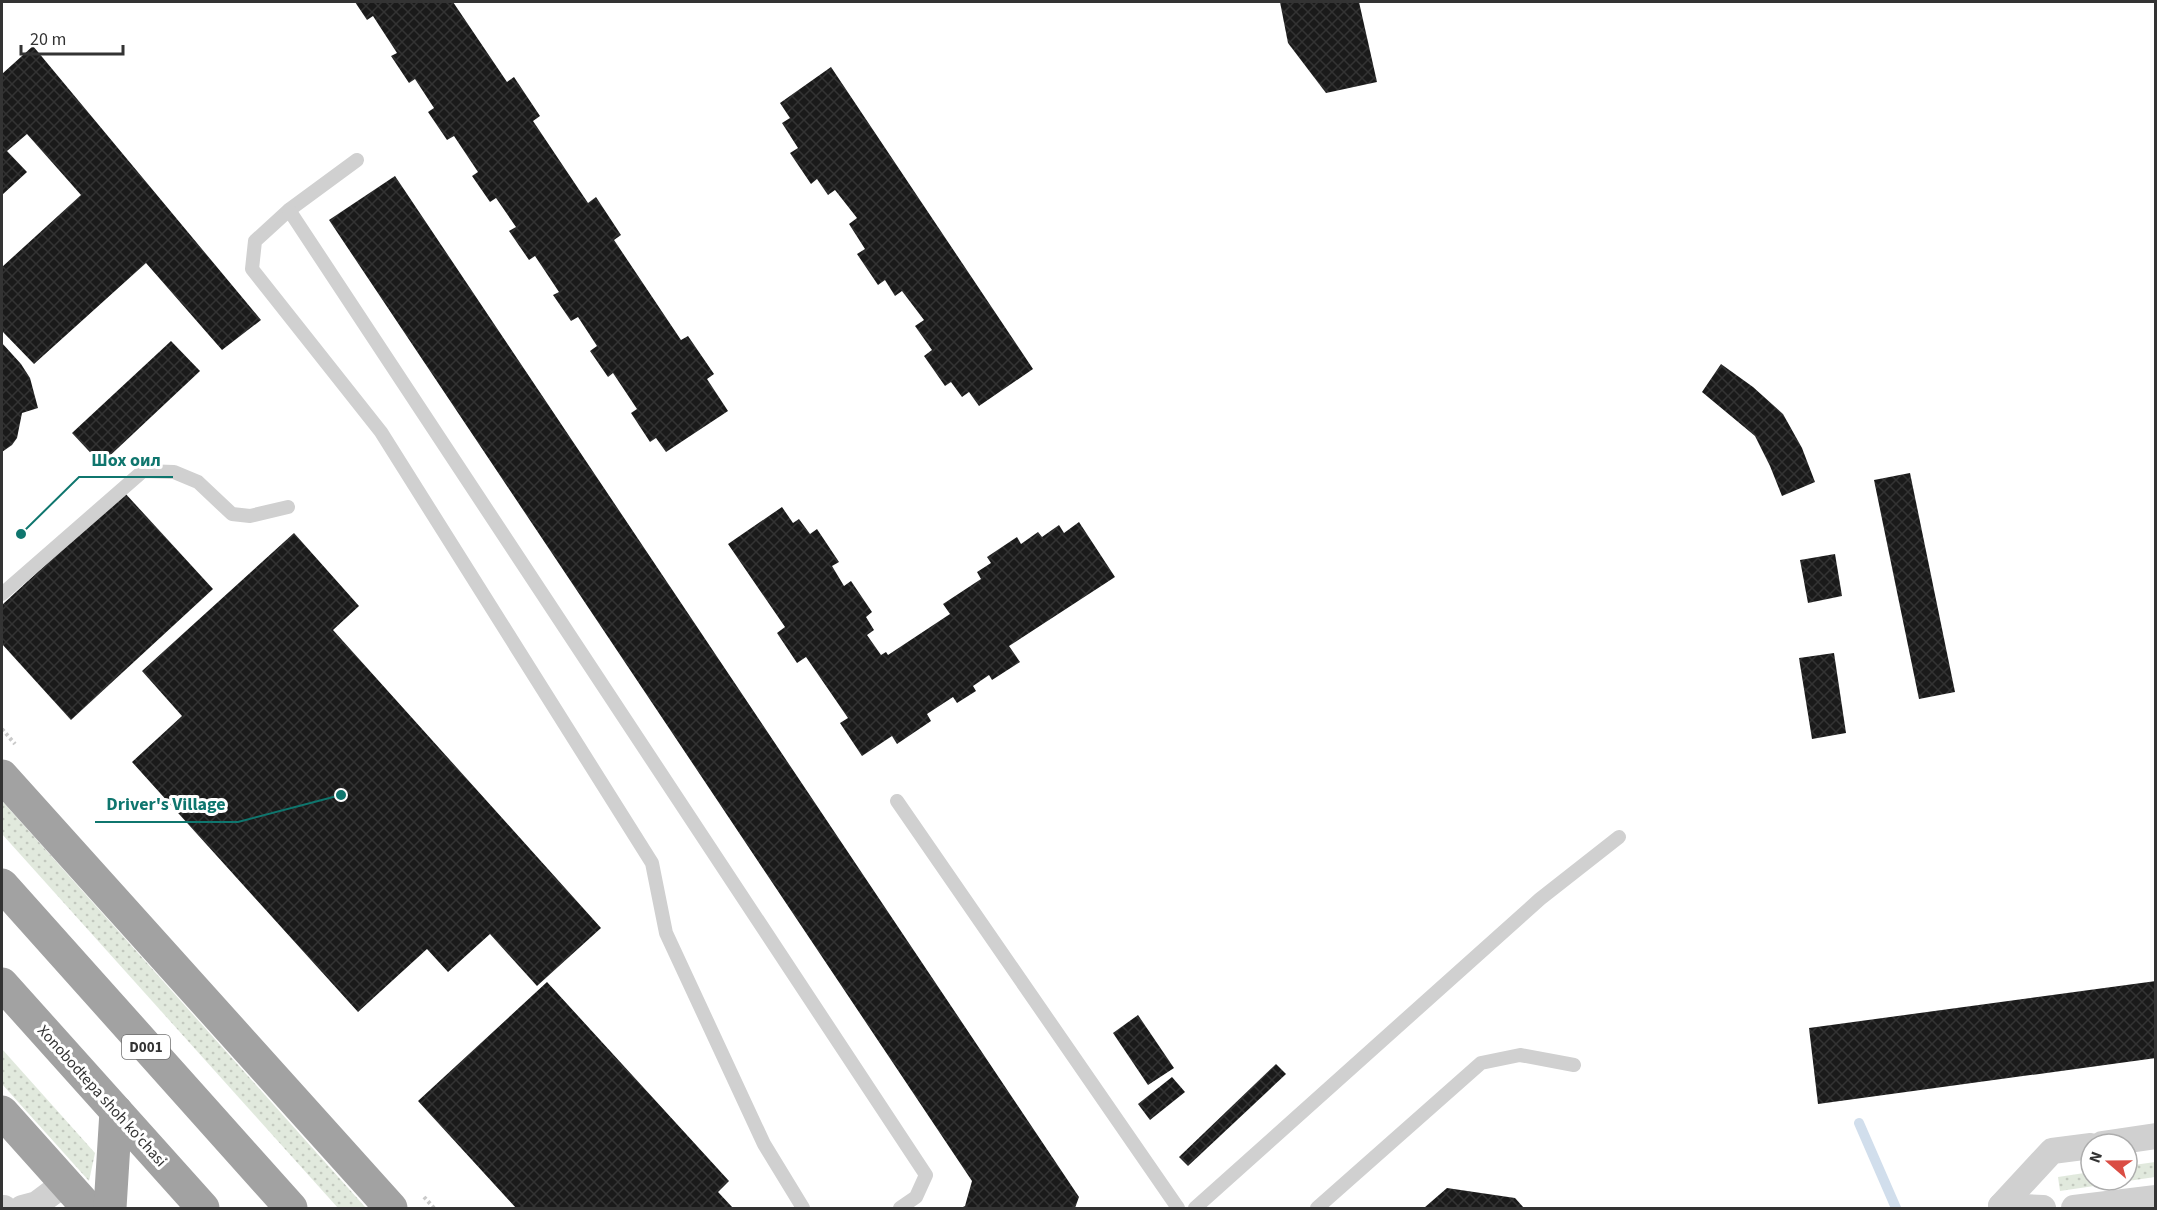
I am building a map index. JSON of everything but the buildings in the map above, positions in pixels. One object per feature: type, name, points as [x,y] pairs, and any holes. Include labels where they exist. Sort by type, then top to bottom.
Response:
[{"type":"highway","points":[[2,776],[391,1209]]},
{"type":"highway","name":"D001","points":[[2,885],[291,1209]]},
{"type":"highway","name":"Xonobodtepa shoh ko'chasi","points":[[2,984],[203,1209]]},
{"type":"highway","points":[[110,1209],[116,1111]]},
{"type":"highway","points":[[2,1112],[88,1209]]},
{"type":"street","points":[[2139,1139],[2156,1136]]},
{"type":"street","points":[[2001,1207],[2052,1151],[2079,1148]]},
{"type":"street","points":[[22,1209],[37,1204],[65,1183]]},
{"type":"street","points":[[2074,1209],[2156,1198]]},
{"type":"street","points":[[2001,1207],[2043,1209]]},
{"type":"lane","points":[[357,160],[289,210],[255,241],[252,269],[381,432],[652,863],[666,933],[764,1144],[803,1209]]},
{"type":"lane","points":[[289,210],[926,1175],[916,1197],[900,1209]]},
{"type":"lane","points":[[2,594],[143,471],[174,472],[198,482],[232,514],[250,516],[288,507]]},
{"type":"lane","points":[[897,801],[1178,1209]]},
{"type":"lane","points":[[1195,1209],[1540,899],[1619,837]]},
{"type":"lane","points":[[1317,1209],[1481,1063],[1520,1055],[1574,1065]]},
{"type":"shaded area","points":[[2,801],[366,1208],[338,1208],[2,834]]},
{"type":"shaded area","points":[[2,1049],[95,1153],[89,1181],[2,1084]]},
{"type":"shaded area","points":[[2155,1162],[2155,1177],[2139,1179],[2139,1164]]},
{"type":"shaded area","points":[[2079,1174],[2079,1188],[2060,1191],[2058,1177]]},
{"type":"waterway","points":[[1859,1123],[1896,1208]]},
{"type":"place","name":"Шох оил","points":[[21,534]]},
{"type":"place","name":"Driver's Village","points":[[341,795]]}]
